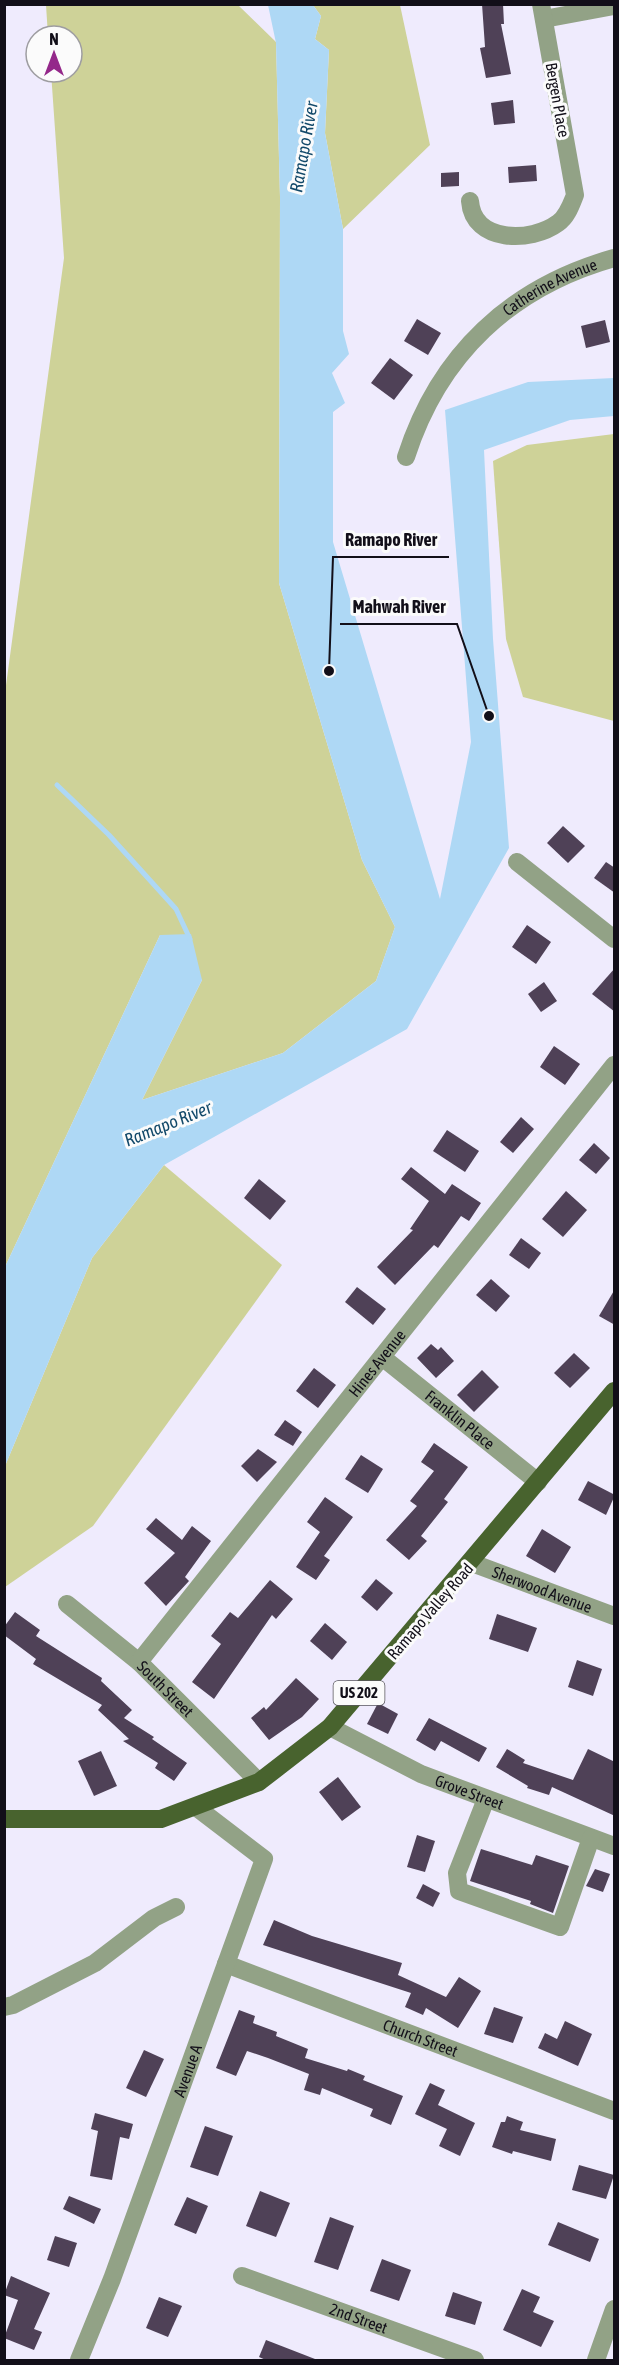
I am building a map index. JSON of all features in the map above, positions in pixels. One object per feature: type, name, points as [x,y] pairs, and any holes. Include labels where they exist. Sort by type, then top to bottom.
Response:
[{"type":"main road","name":"Ramapo Valley Road","points":[[4,1819],[161,1819],[259,1782],[330,1727],[472,1563],[538,1482],[612,1399]]},
{"type":"street","points":[[543,12],[615,6]]},
{"type":"street","name":"Bergen Place","points":[[470,201],[471,211],[483,228],[512,236],[545,231],[560,222],[575,195],[543,12]]},
{"type":"street","name":"Catherine Avenue","points":[[406,456],[428,402],[446,373],[490,323],[524,297],[559,277],[615,258]]},
{"type":"street","points":[[517,862],[615,939]]},
{"type":"street","name":"Hines Avenue","points":[[139,1662],[615,1065]]},
{"type":"street","name":"Franklin Place","points":[[382,1357],[538,1482]]},
{"type":"street","name":"Sherwood Avenue","points":[[472,1563],[615,1616]]},
{"type":"street","name":"South Street","points":[[66,1604],[139,1662],[259,1782]]},
{"type":"street","name":"Grove Street","points":[[330,1727],[421,1774],[615,1846]]},
{"type":"street","points":[[486,1799],[457,1873],[459,1891],[560,1927],[591,1838]]},
{"type":"street","name":"Avenue A","points":[[79,2361],[112,2279],[264,1859],[196,1807]]},
{"type":"street","points":[[4,2007],[13,2005],[94,1963],[154,1918],[176,1907]]},
{"type":"street","name":"Church Street","points":[[226,1964],[615,2112]]},
{"type":"street","name":"2nd Street","points":[[242,2276],[475,2361]]},
{"type":"street","points":[[596,2361],[615,2309]]},
{"type":"green space","points":[[46,5],[238,5],[276,42],[280,197],[279,583],[362,860],[395,927],[376,981],[283,1053],[142,1100],[202,980],[160,935],[5,1267],[4,700],[64,258],[52,84],[84,84],[84,24],[47,24]]},
{"type":"green space","points":[[313,5],[400,5],[430,145],[343,229],[325,133],[329,50],[315,39],[321,16]]},
{"type":"green space","points":[[614,434],[614,721],[523,697],[506,639],[493,461],[527,445]]},
{"type":"green space","points":[[164,1165],[282,1265],[93,1526],[5,1587],[5,1466],[92,1258]]},
{"type":"water","points":[[268,5],[313,5],[321,16],[315,39],[329,50],[325,133],[343,229],[343,331],[349,354],[332,373],[345,403],[333,412],[333,542],[440,899],[471,742],[445,410],[528,382],[614,378],[614,416],[570,420],[484,450],[493,639],[509,848],[407,1029],[164,1165],[92,1258],[5,1466],[5,1267],[160,935],[191,934],[202,980],[142,1100],[283,1053],[376,981],[395,927],[362,860],[279,583],[280,197],[276,43]]},
{"type":"building","points":[[482,4],[503,4],[504,24],[501,24],[511,74],[486,78],[480,48],[485,47]]},
{"type":"building","points":[[513,100],[515,123],[494,125],[491,103]]},
{"type":"building","points":[[536,165],[537,181],[509,183],[508,167]]},
{"type":"building","points":[[459,172],[459,186],[441,187],[441,173]]},
{"type":"building","points":[[417,319],[441,333],[428,355],[404,341]]},
{"type":"building","points":[[605,320],[610,342],[586,348],[581,326]]},
{"type":"building","points":[[390,358],[413,375],[394,400],[371,383]]},
{"type":"building","points":[[563,826],[585,846],[568,863],[547,843]]},
{"type":"building","points":[[606,862],[615,868],[615,893],[594,878]]},
{"type":"building","points":[[527,925],[551,942],[536,964],[512,947]]},
{"type":"building","points":[[615,968],[615,1012],[592,994]]},
{"type":"building","points":[[544,982],[557,1001],[541,1012],[528,994]]},
{"type":"building","points":[[554,1046],[580,1064],[565,1085],[540,1067]]},
{"type":"building","points":[[521,1117],[534,1129],[513,1153],[500,1142]]},
{"type":"building","points":[[447,1130],[479,1151],[465,1172],[433,1151]]},
{"type":"building","points":[[594,1143],[610,1158],[596,1174],[579,1160]]},
{"type":"building","points":[[411,1167],[445,1194],[452,1184],[481,1203],[469,1221],[461,1216],[438,1248],[434,1245],[395,1285],[377,1267],[413,1230],[410,1229],[429,1201],[401,1179]]},
{"type":"building","points":[[259,1179],[286,1201],[270,1220],[244,1198]]},
{"type":"building","points":[[566,1191],[587,1210],[563,1237],[542,1219]]},
{"type":"building","points":[[521,1238],[541,1253],[529,1269],[509,1255]]},
{"type":"building","points":[[491,1279],[510,1296],[496,1312],[476,1295]]},
{"type":"building","points":[[357,1287],[386,1309],[373,1325],[345,1302]]},
{"type":"building","points":[[615,1289],[615,1325],[599,1316]]},
{"type":"building","points":[[431,1344],[438,1350],[441,1347],[454,1361],[436,1378],[417,1358]]},
{"type":"building","points":[[574,1353],[590,1368],[570,1388],[554,1373]]},
{"type":"building","points":[[314,1368],[336,1385],[318,1408],[296,1391]]},
{"type":"building","points":[[482,1370],[499,1387],[474,1412],[457,1395]]},
{"type":"building","points":[[285,1420],[302,1432],[293,1446],[274,1435]]},
{"type":"building","points":[[434,1443],[468,1467],[444,1499],[448,1502],[421,1536],[427,1541],[409,1560],[386,1540],[417,1506],[410,1501],[434,1471],[421,1462]]},
{"type":"building","points":[[258,1449],[277,1462],[257,1482],[241,1466]]},
{"type":"building","points":[[361,1455],[383,1469],[368,1493],[345,1479]]},
{"type":"building","points":[[588,1481],[615,1495],[606,1515],[578,1500]]},
{"type":"building","points":[[325,1497],[353,1517],[324,1556],[330,1560],[316,1580],[296,1567],[320,1532],[307,1522]]},
{"type":"building","points":[[156,1518],[182,1540],[192,1526],[211,1541],[185,1577],[189,1581],[166,1606],[144,1583],[175,1553],[146,1529]]},
{"type":"building","points":[[542,1529],[571,1547],[555,1573],[526,1556]]},
{"type":"building","points":[[376,1579],[393,1593],[377,1611],[361,1597]]},
{"type":"building","points":[[270,1580],[293,1599],[276,1619],[272,1615],[214,1699],[192,1682],[221,1644],[211,1636],[230,1612],[238,1618]]},
{"type":"building","points":[[15,1612],[40,1630],[36,1636],[102,1678],[101,1681],[132,1710],[124,1718],[154,1737],[152,1739],[187,1763],[174,1781],[155,1768],[158,1763],[123,1741],[129,1739],[98,1710],[102,1705],[33,1664],[36,1659],[4,1635],[4,1627]]},
{"type":"building","points":[[497,1614],[537,1628],[528,1652],[489,1639]]},
{"type":"building","points":[[325,1623],[347,1642],[332,1660],[310,1641]]},
{"type":"building","points":[[577,1660],[602,1669],[593,1696],[568,1687]]},
{"type":"building","points":[[296,1678],[319,1699],[302,1717],[269,1740],[251,1718],[264,1707],[266,1710]]},
{"type":"building","points":[[378,1703],[398,1714],[388,1734],[367,1724]]},
{"type":"building","points":[[429,1718],[487,1748],[479,1762],[441,1741],[435,1751],[416,1740]]},
{"type":"building","points":[[507,1749],[525,1760],[523,1763],[573,1780],[588,1749],[615,1762],[615,1816],[552,1787],[549,1795],[527,1788],[528,1786],[496,1767]]},
{"type":"building","points":[[101,1751],[117,1786],[94,1796],[78,1761]]},
{"type":"building","points":[[338,1777],[361,1807],[342,1821],[319,1792]]},
{"type":"building","points":[[417,1835],[435,1841],[425,1872],[407,1867]]},
{"type":"building","points":[[481,1849],[532,1865],[536,1855],[569,1866],[553,1913],[530,1904],[531,1901],[470,1881]]},
{"type":"building","points":[[595,1869],[610,1874],[603,1892],[586,1886]]},
{"type":"building","points":[[423,1884],[440,1893],[433,1907],[416,1898]]},
{"type":"building","points":[[274,1920],[312,1936],[402,1963],[398,1975],[446,1997],[459,1977],[481,1991],[458,2028],[426,2008],[423,2015],[405,2007],[411,1993],[263,1945]]},
{"type":"building","points":[[494,2007],[523,2017],[513,2043],[484,2034]]},
{"type":"building","points":[[239,2010],[255,2016],[253,2023],[277,2032],[276,2036],[308,2049],[305,2058],[347,2071],[348,2069],[365,2076],[363,2080],[403,2096],[391,2125],[370,2116],[373,2109],[322,2088],[320,2095],[304,2090],[309,2074],[247,2051],[236,2076],[216,2068]]},
{"type":"building","points":[[565,2021],[592,2034],[578,2066],[538,2048],[545,2033],[557,2039]]},
{"type":"building","points":[[144,2050],[164,2059],[146,2097],[126,2088]]},
{"type":"building","points":[[430,2083],[445,2090],[438,2105],[475,2123],[460,2156],[439,2146],[447,2129],[415,2114]]},
{"type":"building","points":[[95,2113],[133,2124],[129,2139],[120,2137],[112,2180],[90,2176],[98,2131],[91,2129]]},
{"type":"building","points":[[507,2116],[523,2122],[520,2130],[556,2139],[551,2161],[513,2151],[512,2154],[492,2147],[501,2122],[505,2122]]},
{"type":"building","points":[[205,2126],[233,2136],[218,2176],[190,2167]]},
{"type":"building","points":[[579,2165],[614,2175],[606,2199],[572,2190]]},
{"type":"building","points":[[260,2191],[290,2203],[276,2237],[246,2226]]},
{"type":"building","points":[[69,2196],[101,2209],[94,2224],[63,2209]]},
{"type":"building","points":[[187,2197],[208,2206],[196,2234],[174,2225]]},
{"type":"building","points":[[330,2217],[354,2226],[338,2270],[314,2262]]},
{"type":"building","points":[[558,2222],[599,2239],[590,2262],[548,2245]]},
{"type":"building","points":[[55,2236],[77,2243],[69,2267],[47,2260]]},
{"type":"building","points":[[382,2259],[411,2270],[399,2301],[370,2291]]},
{"type":"building","points":[[11,2276],[50,2293],[34,2329],[42,2332],[34,2350],[4,2338],[18,2300],[4,2295]]},
{"type":"building","points":[[522,2289],[540,2297],[533,2312],[554,2321],[541,2347],[503,2330]]},
{"type":"building","points":[[453,2292],[482,2302],[475,2325],[445,2316]]},
{"type":"building","points":[[159,2297],[182,2306],[168,2337],[146,2328]]},
{"type":"building","points":[[266,2340],[315,2359],[315,2361],[268,2361],[259,2357]]},
{"type":"waterway","points":[[57,785],[109,835],[176,909],[190,939]]},
{"type":"place","name":"Ramapo River","points":[[329,671]]},
{"type":"place","name":"Mahwah River","points":[[489,716]]}]
